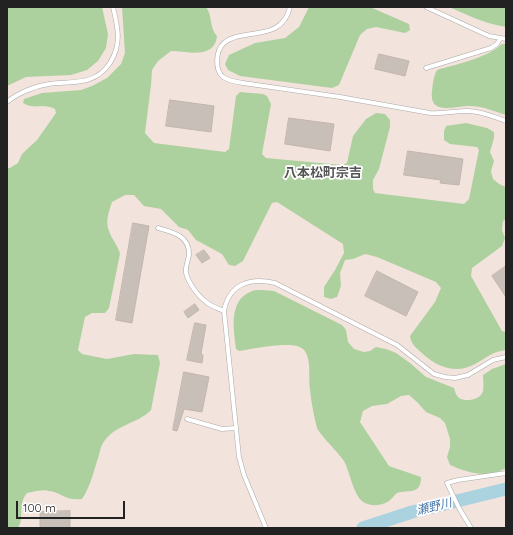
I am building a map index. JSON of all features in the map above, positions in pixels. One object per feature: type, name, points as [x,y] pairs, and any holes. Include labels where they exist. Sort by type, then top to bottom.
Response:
[{"type":"lane","points":[[7,102],[29,90],[49,84],[84,81],[94,77],[106,69],[114,56],[119,42],[118,25],[113,7]]},
{"type":"lane","points":[[290,7],[289,12],[283,22],[273,29],[231,39],[223,44],[218,53],[217,60],[218,70],[222,76],[231,81],[340,97],[430,113],[480,112],[506,121]]},
{"type":"lane","points":[[426,7],[476,30],[506,40]]},
{"type":"lane","points":[[426,68],[491,48],[497,44],[500,39]]},
{"type":"lane","points":[[158,228],[173,232],[183,237],[188,246],[189,254],[186,273],[189,281],[203,300],[211,306],[224,311]]},
{"type":"lane","points":[[266,528],[244,475],[239,457],[224,311],[225,302],[238,287],[249,282],[262,280],[274,283],[397,345],[434,374],[445,377],[455,378],[468,376],[493,360],[506,357]]},
{"type":"lane","points":[[187,419],[222,429],[236,428]]},
{"type":"lane","points":[[471,528],[447,483],[506,473]]},
{"type":"shaded area","points":[[7,7],[506,7],[506,528],[7,528]]},
{"type":"green space","points":[[7,7],[102,7],[108,34],[106,48],[98,61],[87,70],[71,75],[26,77],[7,86]]},
{"type":"green space","points":[[122,7],[206,7],[210,14],[213,29],[217,36],[215,44],[206,51],[192,53],[171,51],[158,61],[152,70],[145,133],[154,143],[225,152],[229,149],[236,96],[240,92],[263,94],[267,96],[271,104],[262,154],[266,158],[342,165],[347,163],[353,136],[366,119],[376,113],[385,114],[390,120],[390,127],[379,169],[373,180],[373,189],[375,193],[464,204],[469,199],[479,150],[477,147],[450,144],[444,140],[444,131],[446,126],[466,123],[487,128],[494,132],[490,152],[494,161],[491,171],[493,179],[506,187],[506,219],[503,221],[502,230],[505,238],[502,246],[472,268],[471,276],[502,331],[506,332],[506,350],[493,353],[475,364],[462,369],[448,368],[430,360],[415,347],[410,336],[435,302],[441,288],[436,282],[377,257],[365,254],[353,259],[345,260],[340,273],[341,286],[337,297],[331,299],[324,297],[324,287],[344,253],[343,244],[277,202],[272,203],[243,261],[235,266],[229,265],[222,254],[196,240],[188,230],[179,227],[161,209],[144,206],[134,195],[125,195],[112,202],[108,216],[107,224],[109,231],[120,254],[109,308],[105,313],[92,313],[85,317],[78,350],[82,354],[107,359],[134,354],[158,355],[160,363],[151,410],[146,415],[114,432],[103,443],[90,483],[82,499],[68,498],[47,490],[27,493],[22,502],[21,520],[18,528],[7,528],[7,168],[10,168],[18,163],[22,154],[37,140],[56,113],[55,109],[51,107],[27,105],[23,103],[24,99],[42,93],[81,90],[107,78],[121,64],[125,53]]},
{"type":"green space","points":[[309,7],[370,7],[409,24],[410,30],[405,33],[376,27],[367,29],[360,35],[339,85],[332,88],[240,76],[228,70],[225,64],[229,55],[255,43],[285,38],[299,27]]},
{"type":"green space","points":[[449,7],[506,7],[506,27],[484,21]]},
{"type":"green space","points":[[502,44],[506,44],[506,115],[479,107],[469,106],[444,108],[438,107],[434,104],[432,99],[432,91],[437,70],[480,57],[496,49]]},
{"type":"green space","points":[[251,291],[274,291],[342,325],[346,330],[348,342],[354,349],[364,352],[370,351],[376,347],[396,353],[426,377],[454,388],[458,397],[464,400],[472,400],[479,397],[483,391],[483,375],[492,369],[506,364],[506,468],[492,473],[478,474],[450,465],[447,457],[450,447],[450,439],[445,423],[440,418],[426,412],[409,395],[401,396],[387,404],[372,406],[363,411],[360,422],[389,466],[421,477],[419,487],[413,491],[397,493],[393,498],[385,503],[369,505],[363,502],[354,488],[344,461],[317,428],[310,394],[309,364],[304,350],[292,345],[263,347],[239,351],[236,349],[234,317],[238,302]]},
{"type":"building","points":[[379,54],[409,61],[405,76],[375,69]]},
{"type":"building","points":[[170,100],[214,106],[211,132],[166,126]]},
{"type":"building","points":[[289,118],[334,124],[330,151],[285,144]]},
{"type":"building","points":[[408,151],[463,159],[459,185],[440,183],[441,180],[404,175]]},
{"type":"building","points":[[133,223],[149,226],[132,323],[116,320]]},
{"type":"building","points":[[204,250],[210,258],[202,263],[196,255]]},
{"type":"building","points":[[506,266],[506,297],[492,276]]},
{"type":"building","points":[[377,271],[418,292],[406,316],[365,296]]},
{"type":"building","points":[[195,304],[199,310],[188,318],[184,312]]},
{"type":"building","points":[[195,323],[206,325],[201,354],[203,355],[202,363],[187,360]]},
{"type":"building","points":[[184,372],[209,377],[202,412],[184,409],[177,431],[173,430]]},
{"type":"building","points":[[70,511],[70,528],[40,528],[40,512]]},
{"type":"waterway","name":"瀬野川","points":[[363,528],[412,512],[506,489]]},
{"type":"district","name":"八本松町宗吉","points":[[323,173]]}]
